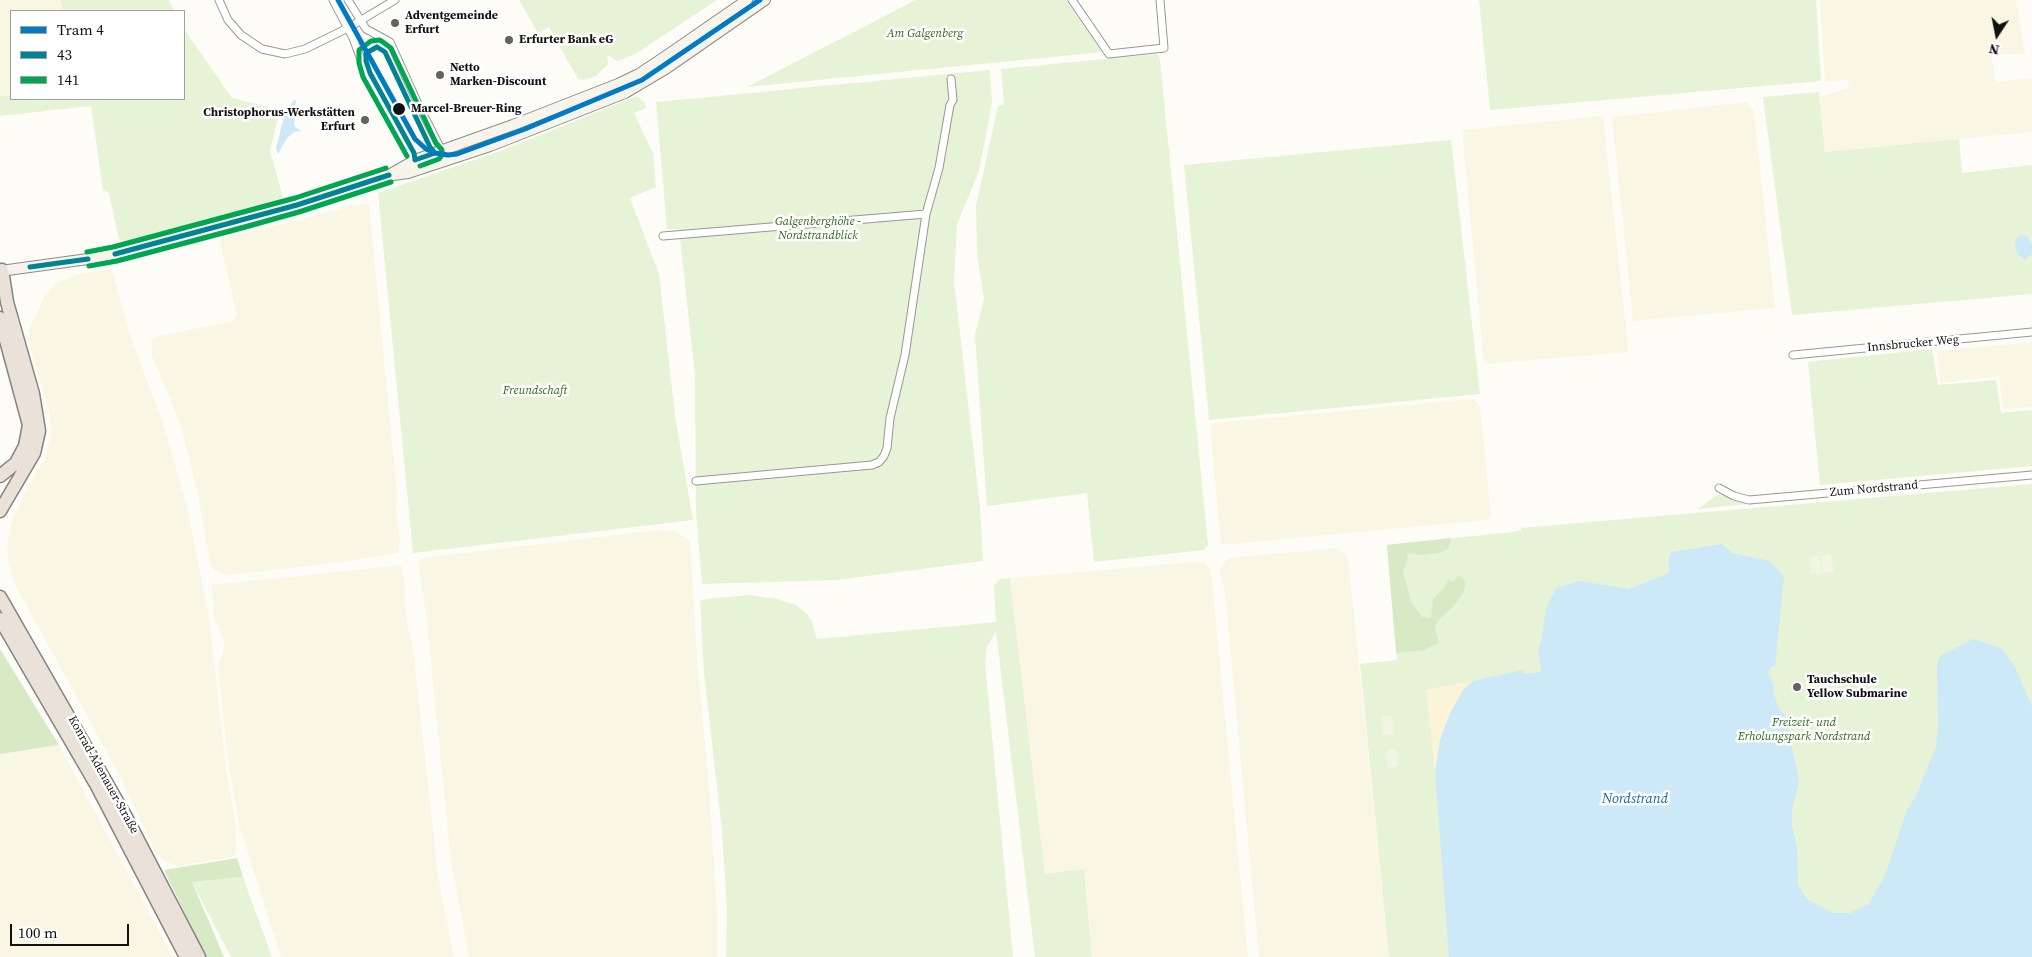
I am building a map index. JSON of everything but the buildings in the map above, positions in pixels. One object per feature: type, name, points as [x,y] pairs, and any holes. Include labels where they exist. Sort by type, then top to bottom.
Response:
[{"type":"highway","points":[[0,511],[34,453],[39,431],[32,394],[7,302],[1,270]]},
{"type":"highway","points":[[0,318],[29,425],[25,446],[16,462],[0,476]]},
{"type":"highway","name":"Konrad-Adenauer-Straße","points":[[0,596],[126,817],[199,957]]},
{"type":"highway","name":"Konrad-Adenauer-Straße","points":[[0,619],[106,803],[186,957]]},
{"type":"main road","points":[[1,270],[115,254],[297,205],[390,175],[415,160],[513,125],[618,84],[670,54],[747,0]]},
{"type":"main road","points":[[390,175],[408,174],[490,146],[625,93],[667,68],[765,0]]},
{"type":"street","points":[[220,0],[228,20],[241,35],[262,49],[285,54],[303,50],[348,28],[395,0]]},
{"type":"street","points":[[333,0],[348,28],[367,76],[409,155],[415,160],[431,166],[442,151],[418,106],[390,42],[366,29],[359,21],[348,0]]},
{"type":"street","points":[[1072,0],[1109,54],[1164,48],[1160,0]]},
{"type":"street","points":[[696,481],[872,465],[879,462],[887,448],[890,418],[905,355],[926,214],[939,168],[950,105],[953,100],[951,78]]},
{"type":"street","points":[[663,236],[926,214]]},
{"type":"street","name":"Innsbrucker Weg","points":[[1793,355],[2032,332]]},
{"type":"street","name":"Zum Nordstrand","points":[[1719,488],[1734,496],[1749,500],[2032,475]]},
{"type":"shaded area","points":[[0,0],[60,0],[63,10],[10,10],[10,95],[0,96]]},
{"type":"shaded area","points":[[1820,0],[2016,0],[2025,54],[1991,54],[1996,82],[2032,78],[2032,132],[1825,152],[1820,97],[1849,88],[1848,80],[1825,82]]},
{"type":"shaded area","points":[[1746,102],[1754,111],[1775,308],[1633,321],[1612,117]]},
{"type":"shaded area","points":[[1603,116],[1628,347],[1627,352],[1484,364],[1462,130]]},
{"type":"shaded area","points":[[360,204],[369,204],[397,494],[396,511],[400,541],[398,553],[342,562],[223,574],[214,570],[210,564],[199,500],[182,430],[152,356],[151,340],[158,336],[233,321],[237,316],[220,242],[221,239]]},
{"type":"shaded area","points":[[100,270],[112,270],[132,341],[163,423],[187,506],[209,618],[226,769],[235,820],[236,852],[233,857],[178,866],[167,862],[156,853],[120,776],[13,581],[8,560],[7,544],[13,518],[26,490],[44,460],[51,435],[50,414],[28,340],[30,328],[45,295],[56,283],[73,276]]},
{"type":"shaded area","points":[[2032,342],[2032,407],[2003,409],[1999,376],[1940,383],[1937,351]]},
{"type":"shaded area","points":[[1473,399],[1480,406],[1491,515],[1486,520],[1221,545],[1210,427],[1214,423]]},
{"type":"shaded area","points":[[659,530],[674,531],[690,540],[697,660],[709,788],[717,913],[717,957],[469,957],[451,862],[426,614],[418,561],[422,558]]},
{"type":"shaded area","points":[[1338,548],[1348,557],[1389,957],[1259,957],[1225,593],[1219,569],[1228,558]]},
{"type":"shaded area","points":[[1194,562],[1204,563],[1211,570],[1248,957],[1092,957],[1084,869],[1045,874],[1010,578]]},
{"type":"shaded area","points":[[401,565],[404,577],[406,616],[414,656],[438,876],[454,957],[281,957],[240,828],[229,769],[218,669],[224,647],[223,638],[214,617],[212,585]]},
{"type":"shaded area","points":[[59,745],[173,957],[0,957],[0,754]]},
{"type":"green space","points":[[60,0],[169,0],[174,10],[63,10]]},
{"type":"green space","points":[[519,0],[717,0],[637,53],[618,61],[607,55],[608,64],[596,76],[584,80],[578,79],[549,27],[538,33]]},
{"type":"green space","name":"Am Galgenberg","points":[[916,0],[1066,0],[1102,52],[747,87]]},
{"type":"green space","points":[[1479,0],[1816,0],[1821,81],[1490,110]]},
{"type":"green space","points":[[185,30],[232,98],[280,110],[270,151],[284,201],[125,243],[119,239],[109,193],[103,190],[91,106],[0,116],[0,96],[10,95],[10,100],[185,100]]},
{"type":"green space","points":[[1158,54],[1208,545],[1204,550],[1094,562],[1087,493],[987,506],[975,335],[984,299],[977,253],[976,206],[998,106],[1004,104],[1001,69]]},
{"type":"green space","name":"Galgenberghöhe - Nordstrandblick","points":[[990,70],[992,103],[979,171],[957,224],[954,281],[980,507],[983,561],[836,580],[702,584],[696,512],[695,375],[679,229],[667,229],[656,102]]},
{"type":"green space","points":[[1819,92],[1825,152],[1959,139],[1962,173],[2032,165],[2032,294],[1792,315],[1763,97]]},
{"type":"green space","name":"Freundschaft","points":[[637,96],[645,103],[646,108],[634,113],[653,153],[656,187],[630,198],[659,274],[675,416],[693,520],[413,553],[378,193],[503,150]]},
{"type":"green space","points":[[1451,140],[1480,394],[1209,420],[1184,165]]},
{"type":"green space","points":[[1932,349],[1938,385],[1996,380],[2001,413],[2032,410],[2032,466],[1820,485],[1808,362]]},
{"type":"green space","name":"Freizeit- und Erholungspark Nordstrand","points":[[2032,484],[2032,957],[1389,957],[1360,664],[1397,660],[1387,545],[1513,532],[1521,530],[1521,528]]},
{"type":"green space","points":[[1717,495],[1722,495],[1747,504],[1698,509]]},
{"type":"green space","points":[[1451,538],[1449,548],[1439,553],[1423,555],[1407,553],[1408,560],[1403,571],[1411,602],[1422,617],[1431,618],[1433,599],[1444,588],[1448,580],[1454,582],[1458,575],[1466,582],[1463,593],[1452,608],[1438,620],[1435,627],[1439,643],[1424,650],[1396,653],[1387,545]]},
{"type":"green space","points":[[1831,554],[1834,572],[1823,573],[1821,556]]},
{"type":"green space","points":[[1819,556],[1822,573],[1811,574],[1809,557]]},
{"type":"green space","points":[[1010,578],[1045,874],[1084,869],[1092,957],[1035,957],[996,631],[987,647],[985,663],[1013,957],[726,957],[727,909],[722,831],[704,673],[700,600],[748,595],[777,599],[796,605],[811,619],[817,639],[996,622],[994,586],[1000,579]]},
{"type":"green space","points":[[0,649],[59,745],[0,754]]},
{"type":"green space","points":[[1392,716],[1394,734],[1383,735],[1381,717]]},
{"type":"green space","points":[[1396,749],[1398,766],[1388,768],[1386,750]]},
{"type":"green space","points":[[237,858],[243,877],[192,882],[224,957],[206,957],[164,870]]},
{"type":"green space","points":[[243,877],[272,957],[231,957],[192,882]]},
{"type":"sand","points":[[1473,681],[1463,690],[1440,740],[1435,771],[1426,690]]},
{"type":"water","points":[[294,100],[296,100],[294,126],[301,131],[294,132],[287,138],[278,154],[276,148],[282,125],[285,115]]},
{"type":"water","points":[[2021,235],[2027,236],[2032,243],[2032,254],[2024,260],[2018,254],[2015,247],[2016,239]]},
{"type":"water","name":"Nordstrand","points":[[1722,544],[1732,553],[1770,561],[1784,577],[1775,666],[1772,666],[1768,672],[1774,686],[1773,691],[1779,710],[1785,715],[1799,781],[1792,809],[1792,825],[1797,847],[1798,885],[1807,899],[1833,913],[1850,913],[1869,904],[1886,873],[1907,810],[1916,796],[1936,747],[1938,659],[1973,639],[2001,648],[2015,667],[2032,707],[2032,957],[1449,957],[1435,772],[1440,740],[1449,715],[1463,690],[1473,681],[1523,670],[1524,674],[1541,672],[1538,651],[1546,609],[1556,588],[1579,581],[1629,589],[1669,573],[1668,561],[1671,552]]},
{"type":"tram line","name":"4","points":[[338,0],[415,139],[426,149],[448,155],[457,154],[525,129],[642,80],[760,0]]},
{"type":"transit line","name":"141","points":[[407,156],[363,77],[359,63],[359,50],[371,41],[380,40],[391,48],[436,143],[442,150],[442,155],[439,159],[420,166]]},
{"type":"transit line","name":"43","points":[[377,47],[385,52],[430,147],[435,153],[415,160],[414,153],[370,73],[366,61],[366,53],[377,47]]},
{"type":"transit line","name":"141","points":[[87,252],[113,247],[295,198],[386,168]]},
{"type":"transit line","name":"43","points":[[297,205],[389,175]]},
{"type":"transit line","name":"43","points":[[297,205],[389,175]]},
{"type":"transit line","name":"141","points":[[89,266],[117,261],[242,228],[299,212],[391,182]]},
{"type":"transit line","name":"43","points":[[115,254],[297,205]]},
{"type":"transit line","name":"43","points":[[115,254],[297,205]]},
{"type":"transit line","name":"43","points":[[30,267],[88,259]]},
{"type":"transit line","name":"43","points":[[30,267],[88,259]]},
{"type":"place","name":"Adventgemeinde Erfurt","points":[[395,23]]},
{"type":"place","name":"Erfurter Bank eG","points":[[509,40]]},
{"type":"place","name":"Netto Marken-Discount","points":[[440,75]]},
{"type":"place","name":"Marcel-Breuer-Ring","points":[[399,109]]},
{"type":"place","name":"Christophorus-Werkstätten Erfurt","points":[[365,120]]},
{"type":"place","name":"Tauchschule Yellow Submarine","points":[[1797,687]]}]
